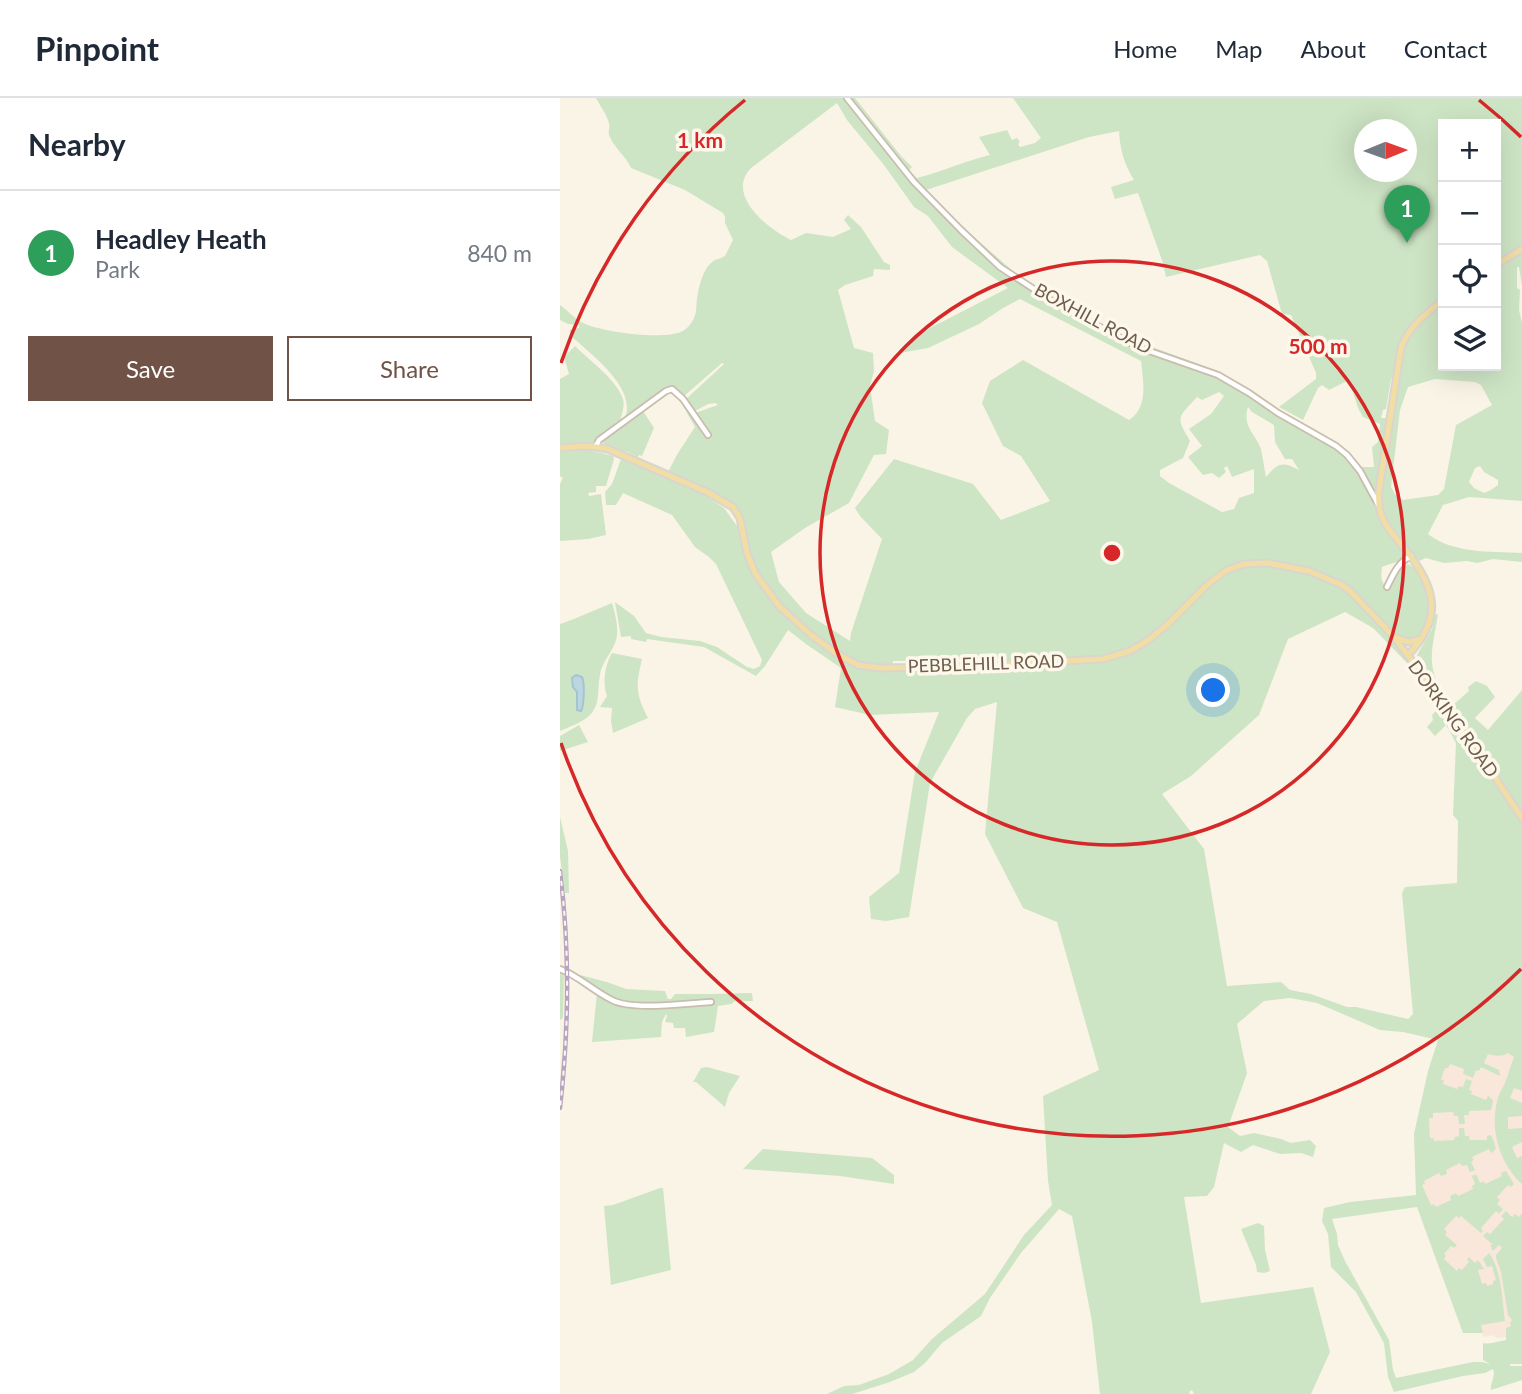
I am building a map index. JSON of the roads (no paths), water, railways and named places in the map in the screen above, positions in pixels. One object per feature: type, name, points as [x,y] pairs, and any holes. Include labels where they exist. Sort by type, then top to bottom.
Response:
[{"type":"main road","points":[[1501,262],[1522,249]]},
{"type":"main road","points":[[1408,655],[1423,638],[1431,620],[1432,602],[1428,586],[1411,556],[1386,525],[1379,505],[1379,490],[1401,348],[1416,323],[1438,304]]},
{"type":"main road","points":[[560,449],[596,446]]},
{"type":"main road","name":"PEBBLEHILL ROAD","points":[[596,446],[621,454],[729,504],[740,518],[747,553],[755,573],[779,606],[811,635],[858,665],[880,668],[952,667],[1103,659],[1130,651],[1147,641],[1208,584],[1227,570],[1244,564],[1268,563],[1309,570],[1342,585],[1361,601],[1408,655]]},
{"type":"main road","points":[[1394,637],[1409,642],[1423,638]]},
{"type":"main road","name":"DORKING ROAD","points":[[1408,655],[1470,738],[1522,818]]},
{"type":"street","name":"BOXHILL ROAD","points":[[847,98],[914,182],[1000,267],[1060,306],[1138,347],[1218,374],[1336,446],[1360,471],[1379,505]]},
{"type":"street","points":[[596,446],[599,440],[672,389],[683,399],[708,435]]},
{"type":"street","points":[[1371,493],[1379,490]]},
{"type":"street","points":[[1387,587],[1398,567],[1411,556]]},
{"type":"street","points":[[560,968],[612,1000],[622,1003],[651,1005],[711,1002]]},
{"type":"water","points":[[576,675],[582,677],[584,684],[581,711],[577,710],[577,692],[573,687],[572,678]]},
{"type":"railway","points":[[560,871],[567,990],[560,1108]]},
{"type":"place","name":"Headley Heath","points":[[1407,243]]}]
